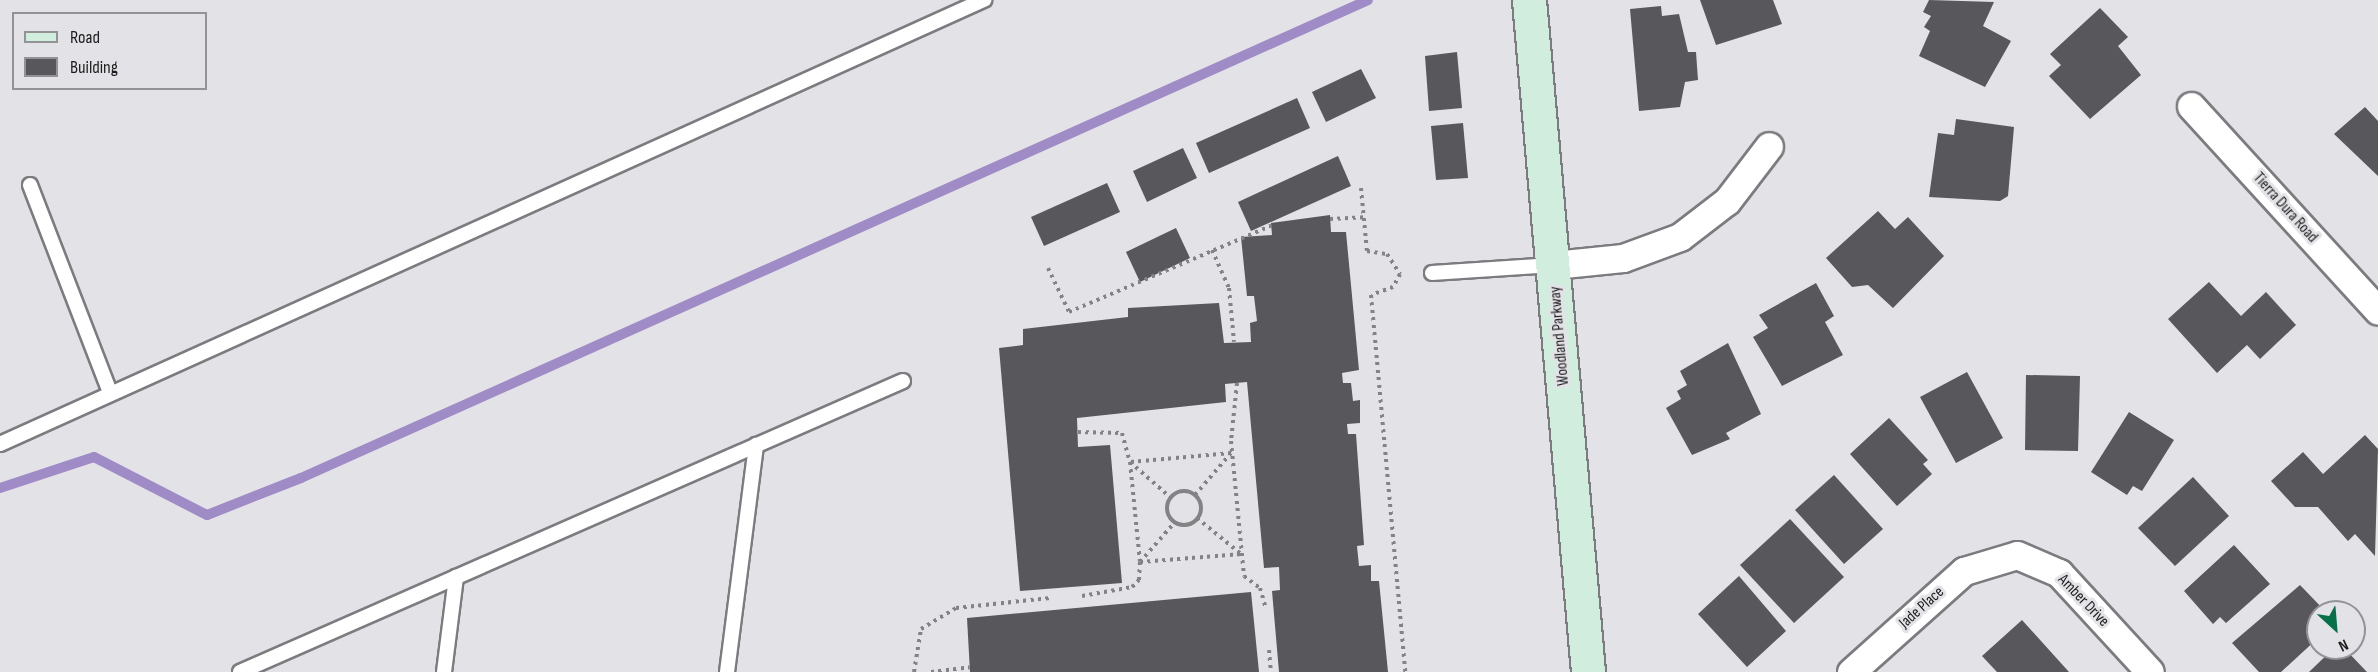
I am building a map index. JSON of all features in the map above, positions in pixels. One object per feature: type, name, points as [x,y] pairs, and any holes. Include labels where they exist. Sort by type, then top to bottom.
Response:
[{"type":"main road","name":"Woodland Parkway","points":[[1529,0],[1588,672]]},
{"type":"street","name":"Tierra Dura Road","points":[[2191,106],[2378,311]]},
{"type":"street","points":[[1554,265],[1623,258],[1680,237],[1727,201],[1769,146]]},
{"type":"street","name":"Jade Place","points":[[1851,672],[1964,571],[2001,555]]},
{"type":"street","name":"Amber Drive","points":[[2001,555],[2017,555],[2059,573],[2150,672]]},
{"type":"lane","points":[[0,444],[110,392],[984,0]]},
{"type":"lane","points":[[30,185],[110,392]]},
{"type":"lane","points":[[1432,273],[1554,265]]},
{"type":"lane","points":[[240,672],[903,381]]},
{"type":"lane","points":[[727,672],[756,445]]},
{"type":"lane","points":[[444,672],[456,577]]},
{"type":"path","points":[[1361,188],[1367,251],[1388,254],[1400,274],[1394,287],[1371,295],[1405,672]]},
{"type":"path","points":[[1330,219],[1364,217]]},
{"type":"path","points":[[1048,268],[1069,312],[1271,226]]},
{"type":"path","points":[[1212,250],[1229,288],[1234,342]]},
{"type":"path","points":[[1237,383],[1232,453],[1244,576],[1260,588],[1266,609]]},
{"type":"path","points":[[1078,432],[1122,433],[1130,462],[1140,562],[1139,580],[1132,587],[1082,596]]},
{"type":"path","points":[[1130,462],[1232,453]]},
{"type":"path","points":[[1195,495],[1232,453]]},
{"type":"path","points":[[1130,462],[1170,497]]},
{"type":"path","points":[[1185,491],[1195,495],[1201,505],[1197,518],[1185,525],[1174,522],[1166,508],[1170,497],[1185,491]]},
{"type":"path","points":[[1197,518],[1242,554]]},
{"type":"path","points":[[1140,562],[1174,522]]},
{"type":"path","points":[[1140,562],[1242,554]]},
{"type":"path","points":[[914,672],[921,629],[956,608],[1050,598]]},
{"type":"path","points":[[1269,650],[1271,672]]},
{"type":"path","points":[[931,672],[970,667]]},
{"type":"building","points":[[1700,0],[1773,0],[1782,24],[1716,45]]},
{"type":"building","points":[[1929,0],[1994,2],[1983,26],[2011,41],[1985,87],[1919,56],[1930,31],[1924,27],[1931,16],[1923,12]]},
{"type":"building","points":[[1661,6],[1662,16],[1679,14],[1688,52],[1696,52],[1698,80],[1685,82],[1680,107],[1639,111],[1630,9]]},
{"type":"building","points":[[2100,8],[2128,37],[2118,46],[2141,75],[2090,119],[2049,76],[2061,65],[2050,54]]},
{"type":"building","points":[[1457,52],[1462,108],[1429,111],[1425,56]]},
{"type":"building","points":[[1361,69],[1376,98],[1326,122],[1312,92]]},
{"type":"building","points":[[1297,98],[1310,128],[1209,173],[1196,143]]},
{"type":"building","points":[[2365,107],[2378,121],[2378,176],[2334,134]]},
{"type":"building","points":[[1956,119],[2014,127],[2008,196],[2000,201],[1929,197],[1938,133],[1954,135]]},
{"type":"building","points":[[1463,123],[1468,178],[1436,180],[1431,126]]},
{"type":"building","points":[[1183,148],[1197,178],[1147,202],[1133,171]]},
{"type":"building","points":[[1338,156],[1351,186],[1251,231],[1238,202]]},
{"type":"building","points":[[1107,183],[1120,212],[1044,246],[1031,217]]},
{"type":"building","points":[[1878,211],[1895,229],[1908,217],[1944,256],[1893,308],[1868,285],[1852,287],[1826,258]]},
{"type":"building","points":[[1330,215],[1331,232],[1346,232],[1359,370],[1342,373],[1343,383],[1351,383],[1353,401],[1360,400],[1360,423],[1347,424],[1348,434],[1356,434],[1364,545],[1357,546],[1359,566],[1371,565],[1371,581],[1379,581],[1388,672],[1279,672],[1272,591],[1280,590],[1279,567],[1264,568],[1247,382],[1225,384],[1226,402],[1077,418],[1078,447],[1110,445],[1122,583],[1020,591],[999,348],[1023,345],[1023,329],[1128,317],[1128,308],[1219,303],[1224,343],[1251,342],[1250,323],[1257,321],[1254,296],[1247,296],[1241,237],[1272,235],[1271,223]]},
{"type":"building","points":[[1176,228],[1190,258],[1140,282],[1126,252]]},
{"type":"building","points":[[2209,282],[2241,316],[2266,292],[2296,325],[2260,359],[2247,345],[2217,373],[2168,319]]},
{"type":"building","points":[[1816,283],[1834,316],[1825,322],[1843,355],[1782,386],[1753,337],[1768,328],[1759,315]]},
{"type":"building","points":[[1728,343],[1761,414],[1726,433],[1730,439],[1692,455],[1666,408],[1681,399],[1677,391],[1687,385],[1680,371]]},
{"type":"building","points":[[1967,372],[2003,438],[1956,463],[1920,397]]},
{"type":"building","points":[[2026,375],[2080,376],[2078,451],[2025,450]]},
{"type":"building","points":[[2129,412],[2174,440],[2142,491],[2133,486],[2127,495],[2091,472]]},
{"type":"building","points":[[1889,418],[1928,460],[1923,464],[1932,474],[1897,506],[1850,454]]},
{"type":"building","points":[[2365,435],[2378,449],[2375,556],[2355,534],[2348,541],[2318,507],[2295,507],[2271,481],[2303,452],[2323,474]]},
{"type":"building","points":[[1834,475],[1883,529],[1844,564],[1795,510]]},
{"type":"building","points":[[2193,477],[2229,516],[2175,566],[2138,528]]},
{"type":"building","points":[[1790,519],[1844,577],[1794,623],[1740,565]]},
{"type":"building","points":[[2234,545],[2270,584],[2226,623],[2220,617],[2213,624],[2184,591]]},
{"type":"building","points":[[1739,576],[1786,631],[1747,667],[1698,614]]},
{"type":"building","points":[[2300,585],[2314,600],[2306,600],[2306,649],[2281,672],[2259,672],[2232,643]]},
{"type":"building","points":[[1251,592],[1259,672],[970,672],[967,618]]},
{"type":"building","points":[[2022,620],[2069,672],[1997,672],[1982,656]]},
{"type":"building","points":[[2322,660],[2356,660],[2367,672],[2309,672]]},
{"type":"waterway","points":[[0,488],[94,457],[207,515],[301,478],[1368,0]]}]
